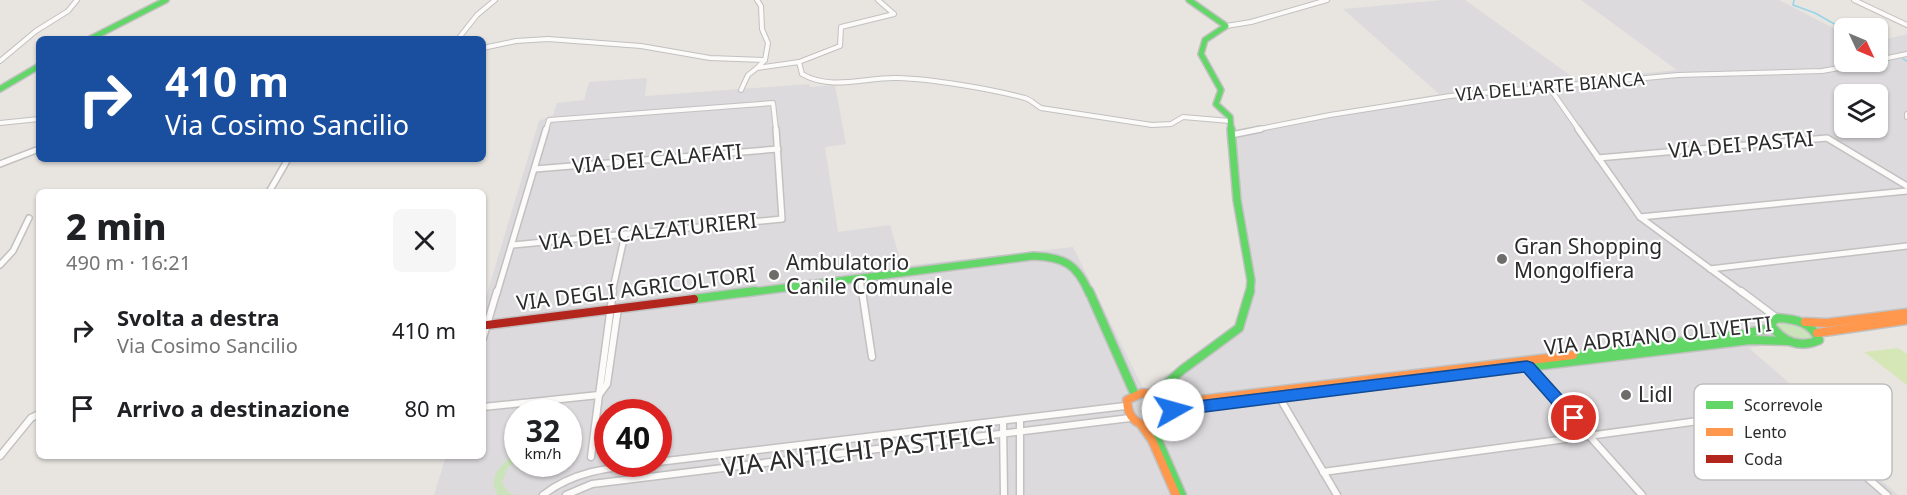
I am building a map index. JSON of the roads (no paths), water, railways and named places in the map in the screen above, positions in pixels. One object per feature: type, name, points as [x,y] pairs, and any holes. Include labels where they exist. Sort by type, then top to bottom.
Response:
[{"type":"street","points":[[0,61],[36,32],[68,11],[77,0]]},
{"type":"street","points":[[96,36],[166,0]]},
{"type":"street","points":[[460,36],[477,15],[495,0]]},
{"type":"street","points":[[741,90],[748,75],[765,60],[768,43],[762,29],[761,6],[757,0]]},
{"type":"street","points":[[757,68],[799,62],[840,46],[841,27],[894,14],[878,0]]},
{"type":"street","points":[[1189,0],[1226,26]]},
{"type":"street","points":[[1155,394],[1182,369],[1239,328],[1250,294],[1251,280],[1237,200],[1230,117],[1216,104],[1221,90],[1202,64],[1199,47],[1211,33],[1226,26],[1251,22],[1327,0]]},
{"type":"street","points":[[1854,0],[1907,25]]},
{"type":"street","points":[[486,47],[516,41],[548,39],[641,46],[710,58],[765,60]]},
{"type":"street","points":[[1888,58],[1907,54]]},
{"type":"street","points":[[799,62],[802,74],[819,82],[897,78],[1024,98],[1041,108],[1131,122],[1165,124],[1186,117],[1230,121]]},
{"type":"street","points":[[0,89],[36,68]]},
{"type":"street","name":"VIA DELL'ARTE BIANCA","points":[[1231,135],[1330,115],[1429,99],[1678,75],[1834,69]]},
{"type":"street","points":[[1549,87],[1640,217],[1777,318]]},
{"type":"street","points":[[486,328],[549,120],[773,103],[778,149]]},
{"type":"street","points":[[0,123],[36,119]]},
{"type":"street","name":"VIA DEI PASTAI","points":[[1599,158],[1827,138],[1907,186]]},
{"type":"street","name":"VIA DEI CALAFATI","points":[[535,169],[778,149]]},
{"type":"street","name":"VIA DEI CALZATURIERI","points":[[513,244],[782,219],[778,149]]},
{"type":"street","points":[[0,164],[36,150]]},
{"type":"street","points":[[271,189],[286,162]]},
{"type":"street","points":[[1640,217],[1907,191]]},
{"type":"street","points":[[0,265],[13,251],[29,218]]},
{"type":"street","points":[[591,458],[609,309],[625,234]]},
{"type":"street","points":[[1710,269],[1907,246]]},
{"type":"street","name":"VIA DEGLI AGRICOLTORI","points":[[487,325],[1033,256],[1056,257],[1081,273],[1135,394]]},
{"type":"street","points":[[860,278],[872,357]]},
{"type":"street","points":[[486,407],[599,395],[607,384],[618,308]]},
{"type":"street","name":"VIA ADRIANO OLIVETTI","points":[[1771,328],[1771,322],[1777,318],[1827,323],[1907,313]]},
{"type":"street","name":"VIA ADRIANO OLIVETTI","points":[[1800,322],[1817,333],[1907,320]]},
{"type":"street","name":"VIA ADRIANO OLIVETTI","points":[[1173,410],[1771,328],[1789,341]]},
{"type":"street","name":"VIA ADRIANO OLIVETTI","points":[[1167,401],[1184,402],[1277,394],[1750,340],[1789,341],[1812,345],[1819,340],[1817,333]]},
{"type":"street","points":[[1527,366],[1642,495]]},
{"type":"street","points":[[1176,495],[1155,439],[1162,425],[1170,419],[1173,410],[1167,401],[1155,394],[1135,394],[1127,400],[1125,406],[1130,418],[1140,424],[1155,439],[1182,495]]},
{"type":"street","points":[[1277,394],[1337,495]]},
{"type":"street","name":"VIA ANTICHI PASTIFICI","points":[[672,460],[1125,406]]},
{"type":"street","points":[[0,456],[31,418],[36,416]]},
{"type":"street","name":"VIA ANTICHI PASTIFICI","points":[[566,495],[587,485],[1130,418]]},
{"type":"street","points":[[1020,419],[1020,495]]},
{"type":"street","points":[[1004,421],[1004,495]]},
{"type":"street","points":[[1323,472],[1694,421]]},
{"type":"street","points":[[1140,424],[1162,425]]},
{"type":"street","points":[[543,495],[565,479],[594,470]]},
{"type":"street","points":[[1870,480],[1887,495]]},
{"type":"waterway","points":[[1794,0],[1793,5],[1815,13],[1834,24]]},
{"type":"waterway","points":[[1903,59],[1907,61]]},
{"type":"place","name":"Gran Shopping Mongolfiera","points":[[1502,259]]},
{"type":"place","name":"Ambulatorio Canile Comunale","points":[[774,275]]},
{"type":"place","name":"Lidl","points":[[1626,395]]}]
